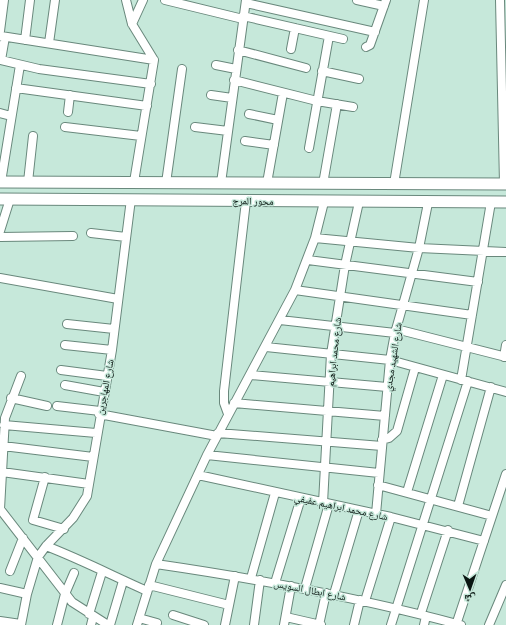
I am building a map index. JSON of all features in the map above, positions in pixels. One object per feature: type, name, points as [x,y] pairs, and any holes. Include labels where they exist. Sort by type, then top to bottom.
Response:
[{"type":"main road","name":"محور المرج","points":[[0,182],[505,184]]},
{"type":"main road","points":[[28,182],[28,199]]},
{"type":"main road","name":"محور المرج","points":[[5,199],[428,203],[506,202]]},
{"type":"street","points":[[4,0],[0,62],[151,84]]},
{"type":"street","points":[[25,40],[30,0]]},
{"type":"street","points":[[49,43],[55,0]]},
{"type":"street","points":[[126,0],[132,24],[137,35],[154,60],[134,182]]},
{"type":"street","points":[[132,24],[143,0]]},
{"type":"street","points":[[165,0],[343,39]]},
{"type":"street","points":[[357,0],[385,3],[370,45],[366,47]]},
{"type":"street","points":[[394,184],[424,0]]},
{"type":"street","points":[[500,0],[504,23],[505,184]]},
{"type":"street","points":[[220,183],[246,1],[375,32]]},
{"type":"street","points":[[292,49],[295,28]]},
{"type":"street","points":[[2,35],[25,40],[154,60]]},
{"type":"street","points":[[309,148],[329,36]]},
{"type":"street","points":[[238,50],[306,68]]},
{"type":"street","points":[[0,182],[20,65]]},
{"type":"street","points":[[216,65],[236,69]]},
{"type":"street","points":[[166,183],[182,69]]},
{"type":"street","points":[[322,71],[359,79]]},
{"type":"street","points":[[234,80],[317,101],[354,107]]},
{"type":"street","points":[[16,88],[147,106]]},
{"type":"street","points":[[266,183],[283,92]]},
{"type":"street","points":[[68,112],[70,95]]},
{"type":"street","points":[[211,95],[232,98]]},
{"type":"street","points":[[323,184],[337,104]]},
{"type":"street","points":[[0,113],[12,116]]},
{"type":"street","points":[[250,114],[278,120]]},
{"type":"street","points":[[65,127],[141,136]]},
{"type":"street","points":[[196,127],[228,131]]},
{"type":"street","points":[[28,182],[33,136]]},
{"type":"street","points":[[245,141],[274,145]]},
{"type":"street","points":[[0,231],[5,199]]},
{"type":"street","name":"شارع المهاجرين","points":[[21,625],[27,594],[38,557],[46,546],[64,529],[81,507],[87,496],[96,433],[112,350],[130,199]]},
{"type":"street","points":[[228,414],[224,403],[224,391],[246,201]]},
{"type":"street","points":[[157,623],[138,621],[156,564],[217,434],[295,290],[308,260],[324,202]]},
{"type":"street","name":"شارع محمد ابراهيم","points":[[305,588],[326,504],[325,467],[331,354],[340,297],[359,202]]},
{"type":"street","points":[[391,625],[431,499],[465,380],[467,347],[491,202]]},
{"type":"street","name":"شارع الشهيد مجدي","points":[[376,514],[390,360],[395,331],[419,248],[428,203]]},
{"type":"street","points":[[91,233],[126,237]]},
{"type":"street","points":[[0,237],[73,236]]},
{"type":"street","points":[[315,238],[419,248],[506,252]]},
{"type":"street","points":[[308,260],[478,282]]},
{"type":"street","points":[[0,278],[118,299]]},
{"type":"street","points":[[295,290],[472,315]]},
{"type":"street","points":[[280,320],[395,331],[505,357],[506,345]]},
{"type":"street","points":[[67,324],[114,329]]},
{"type":"street","points":[[65,345],[112,350]]},
{"type":"street","points":[[266,346],[390,360],[506,392]]},
{"type":"street","points":[[57,406],[100,412],[217,434],[382,443],[397,431],[415,368]]},
{"type":"street","points":[[61,370],[107,376]]},
{"type":"street","points":[[250,375],[387,387]]},
{"type":"street","points":[[407,492],[443,375]]},
{"type":"street","points":[[21,376],[6,410],[0,509],[65,594],[91,619],[109,625],[123,581]]},
{"type":"street","points":[[65,386],[104,392]]},
{"type":"street","points":[[458,506],[491,387]]},
{"type":"street","points":[[11,398],[47,406]]},
{"type":"street","points":[[234,403],[328,413],[384,416]]},
{"type":"street","points":[[4,425],[96,433]]},
{"type":"street","points":[[3,446],[93,457]]},
{"type":"street","points":[[207,455],[379,473]]},
{"type":"street","points":[[2,472],[89,484]]},
{"type":"street","points":[[458,625],[506,474]]},
{"type":"street","name":"شارع محمد ابراهيم عفيفي","points":[[198,475],[275,493],[423,524],[484,541]]},
{"type":"street","points":[[46,477],[33,520],[64,529]]},
{"type":"street","points":[[378,485],[492,516]]},
{"type":"street","points":[[251,578],[275,493]]},
{"type":"street","points":[[275,583],[300,498]]},
{"type":"street","points":[[497,501],[506,504]]},
{"type":"street","points":[[291,586],[285,621],[320,625],[359,510]]},
{"type":"street","points":[[354,625],[391,517]]},
{"type":"street","points":[[424,625],[424,614],[448,530]]},
{"type":"street","points":[[10,571],[23,538]]},
{"type":"street","points":[[46,546],[77,558],[102,572],[123,581],[148,588],[229,605]]},
{"type":"street","name":"شارع ابطال السويس","points":[[156,564],[251,578],[330,593],[424,614],[458,625]]},
{"type":"street","points":[[91,619],[102,572]]},
{"type":"street","points":[[57,625],[65,594],[74,573]]},
{"type":"street","points":[[225,625],[235,576]]},
{"type":"street","points":[[254,625],[260,580]]},
{"type":"street","points":[[488,625],[506,586]]},
{"type":"street","points":[[0,588],[27,594]]},
{"type":"street","points":[[173,615],[204,625]]},
{"type":"street","points":[[0,620],[21,625]]}]
